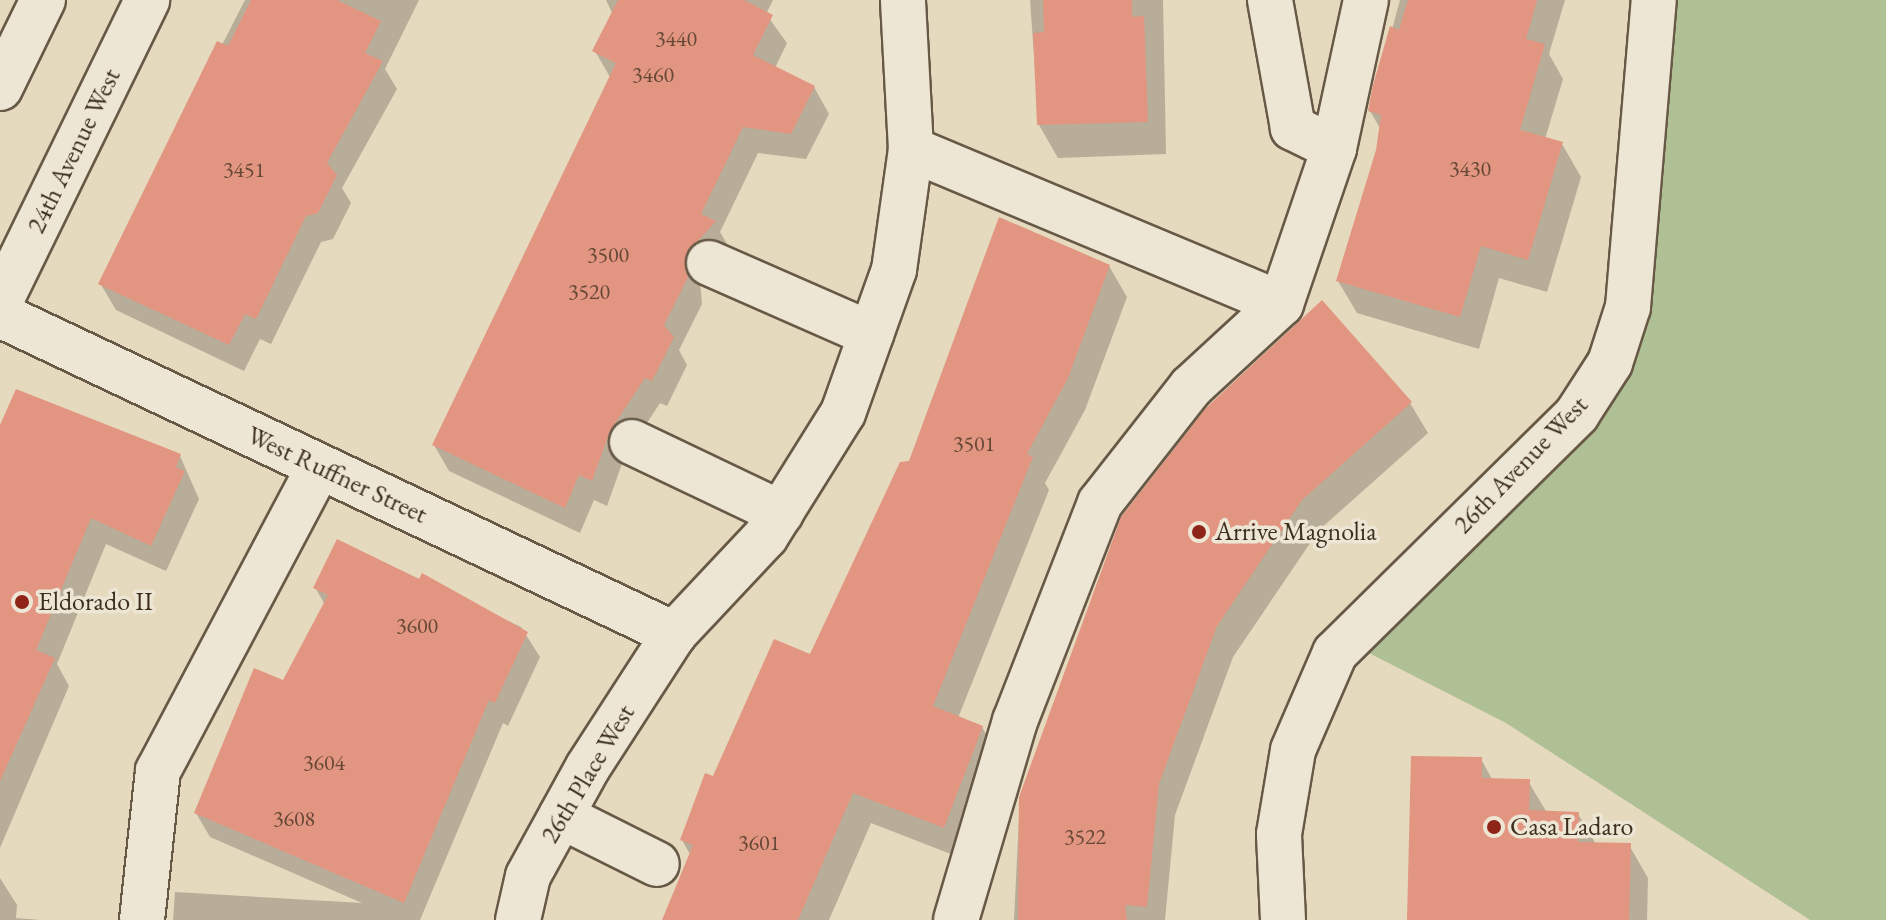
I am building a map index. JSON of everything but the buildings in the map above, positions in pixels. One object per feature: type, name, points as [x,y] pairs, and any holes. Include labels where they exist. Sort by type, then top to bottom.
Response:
[{"type":"street","points":[[0,88],[43,0]]},
{"type":"street","name":"24th Avenue West","points":[[0,302],[147,0]]},
{"type":"street","name":"26th Place West","points":[[518,920],[528,876],[561,816],[674,634],[781,513],[843,413],[894,270],[911,149],[903,0]]},
{"type":"street","points":[[1270,0],[1293,128],[1334,148]]},
{"type":"street","points":[[956,920],[1015,721],[1100,503],[1191,387],[1281,304],[1334,148],[1366,0]]},
{"type":"street","name":"26th Avenue West","points":[[1283,920],[1279,834],[1293,750],[1335,653],[1577,414],[1610,363],[1628,307],[1654,0]]},
{"type":"street","points":[[911,149],[1281,304]]},
{"type":"street","points":[[709,263],[871,334]]},
{"type":"street","name":"West Ruffner Street","points":[[0,315],[674,634]]},
{"type":"street","points":[[632,442],[781,513]]},
{"type":"street","points":[[142,920],[158,771],[319,467]]},
{"type":"street","points":[[561,816],[657,864]]},
{"type":"green space","points":[[1656,0],[1886,0],[1886,920],[1810,920],[1506,723],[1363,650],[1560,406],[1612,302]]},
{"type":"place","name":"Arrive Magnolia","points":[[1199,532]]},
{"type":"place","name":"Eldorado II","points":[[22,602]]},
{"type":"place","name":"Casa Ladaro","points":[[1494,827]]}]
